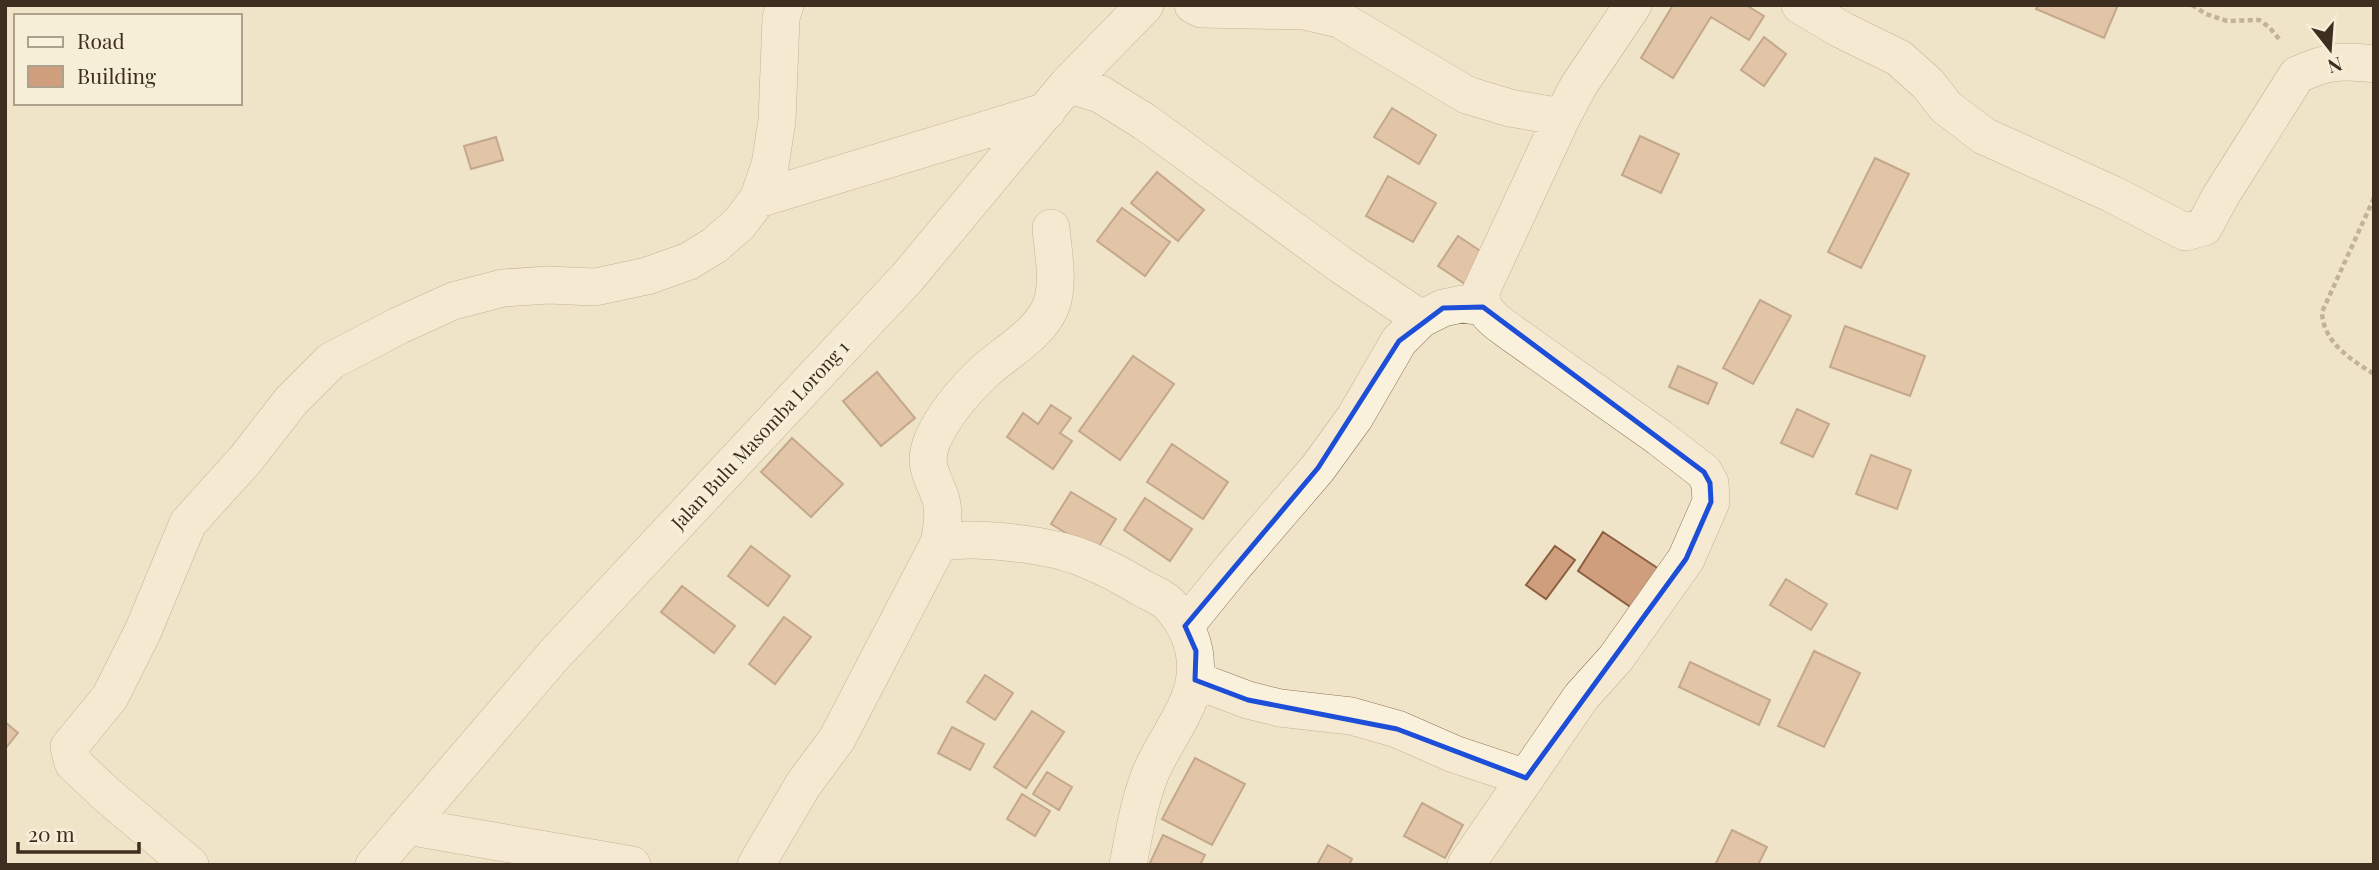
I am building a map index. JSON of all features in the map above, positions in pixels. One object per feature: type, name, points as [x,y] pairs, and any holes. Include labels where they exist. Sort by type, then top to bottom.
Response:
[{"type":"street","points":[[190,865],[73,763],[69,747],[110,696],[143,631],[188,523],[245,460],[291,401],[331,361],[453,301],[503,288],[548,285],[595,287],[647,276],[689,261],[715,245],[739,224],[758,199],[770,165],[777,121],[781,18],[785,5]]},
{"type":"street","name":"Jalan Bulu Masomba Lorong 1","points":[[374,865],[554,655],[907,278],[1057,97],[1145,5]]},
{"type":"street","points":[[1194,5],[1201,9],[1304,11],[1339,19],[1467,95],[1510,108],[1562,117]]},
{"type":"street","points":[[1466,865],[1581,697],[1616,658],[1686,559],[1711,502],[1710,483],[1703,472],[1523,342],[1492,318],[1483,307],[1481,291],[1562,117],[1579,85],[1633,5]]},
{"type":"street","points":[[1800,5],[1842,30],[1899,58],[1928,84],[1946,107],[1984,136],[2112,194],[2185,232],[2204,227],[2297,75],[2337,61],[2374,64]]},
{"type":"street","points":[[758,199],[1057,97],[1100,94],[1145,122],[1340,265],[1421,319]]},
{"type":"street","points":[[756,865],[803,785],[837,739],[939,543],[943,515],[941,500],[929,473],[927,457],[933,439],[959,400],[985,372],[1038,326],[1052,303],[1054,281],[1051,228]]},
{"type":"street","points":[[1185,626],[1318,468],[1355,417],[1399,341],[1421,319],[1443,308],[1462,304],[1483,307]]},
{"type":"street","points":[[939,543],[956,539],[1048,548],[1084,558],[1167,602],[1185,626],[1196,651],[1195,680],[1185,706],[1150,773],[1136,820],[1128,865]]},
{"type":"street","points":[[1195,680],[1248,700],[1280,708],[1351,716],[1397,729],[1454,754],[1526,778]]},
{"type":"street","points":[[407,826],[632,865]]},
{"type":"path","points":[[2192,5],[2206,14],[2227,21],[2255,19],[2263,22],[2281,41],[2297,75]]},
{"type":"path","points":[[2374,198],[2322,312],[2322,326],[2336,345],[2352,360],[2374,374]]},
{"type":"highlighted area","points":[[1483,307],[1704,472],[1710,483],[1711,502],[1686,559],[1526,778],[1397,729],[1248,700],[1195,680],[1196,651],[1185,626],[1318,468],[1399,341],[1443,308]]},
{"type":"building","points":[[1673,5],[1746,5],[1764,16],[1749,40],[1711,17],[1673,78],[1641,58]]},
{"type":"building","points":[[2038,5],[2118,5],[2104,38],[2036,9]]},
{"type":"building","points":[[1764,37],[1786,54],[1764,86],[1741,70]]},
{"type":"building","points":[[1392,108],[1436,135],[1419,164],[1374,137]]},
{"type":"building","points":[[1640,136],[1679,154],[1661,193],[1622,175]]},
{"type":"building","points":[[496,137],[503,160],[471,169],[464,146]]},
{"type":"building","points":[[1875,158],[1909,174],[1861,268],[1828,252]]},
{"type":"building","points":[[1157,172],[1204,210],[1178,241],[1131,203]]},
{"type":"building","points":[[1388,176],[1436,203],[1413,242],[1366,216]]},
{"type":"building","points":[[1122,208],[1170,242],[1145,276],[1097,241]]},
{"type":"building","points":[[1458,236],[1488,256],[1468,286],[1438,266]]},
{"type":"building","points":[[1760,300],[1791,316],[1753,384],[1723,368]]},
{"type":"building","points":[[1845,326],[1925,356],[1910,396],[1830,367]]},
{"type":"building","points":[[1133,356],[1174,384],[1120,460],[1079,431]]},
{"type":"building","points":[[1678,366],[1717,383],[1708,404],[1669,387]]},
{"type":"building","points":[[877,372],[915,418],[881,446],[843,401]]},
{"type":"building","points":[[1051,405],[1071,418],[1060,433],[1072,441],[1053,469],[1007,437],[1023,413],[1038,424]]},
{"type":"building","points":[[1797,409],[1829,424],[1813,457],[1781,443]]},
{"type":"building","points":[[792,438],[843,484],[811,517],[761,472]]},
{"type":"building","points":[[1172,444],[1228,482],[1203,519],[1147,482]]},
{"type":"building","points":[[1871,455],[1911,470],[1897,509],[1856,494]]},
{"type":"building","points":[[1071,492],[1116,519],[1096,551],[1051,524]]},
{"type":"building","points":[[1145,498],[1192,529],[1170,561],[1124,530]]},
{"type":"building","points":[[1603,532],[1662,571],[1635,610],[1578,571]]},
{"type":"building","points":[[751,546],[790,576],[768,606],[728,576]]},
{"type":"building","points":[[1555,546],[1575,560],[1546,599],[1526,585]]},
{"type":"building","points":[[1786,579],[1827,604],[1811,630],[1770,605]]},
{"type":"building","points":[[682,586],[735,626],[714,653],[661,612]]},
{"type":"building","points":[[784,617],[811,637],[775,684],[749,664]]},
{"type":"building","points":[[1814,651],[1860,673],[1824,747],[1778,726]]},
{"type":"building","points":[[1690,662],[1770,700],[1759,725],[1679,687]]},
{"type":"building","points":[[985,675],[1013,693],[995,720],[967,702]]},
{"type":"building","points":[[1032,711],[1064,732],[1026,788],[994,767]]},
{"type":"building","points":[[5,722],[18,733],[5,749]]},
{"type":"building","points":[[952,727],[984,744],[970,770],[938,753]]},
{"type":"building","points":[[1195,758],[1245,784],[1212,845],[1162,819]]},
{"type":"building","points":[[1047,772],[1072,787],[1059,810],[1033,794]]},
{"type":"building","points":[[1022,794],[1050,811],[1035,836],[1007,819]]},
{"type":"building","points":[[1422,803],[1463,825],[1445,858],[1404,836]]},
{"type":"building","points":[[1732,830],[1767,847],[1758,865],[1715,865]]},
{"type":"building","points":[[1163,835],[1205,855],[1200,865],[1149,865]]},
{"type":"building","points":[[1328,845],[1352,859],[1349,865],[1317,865]]}]
